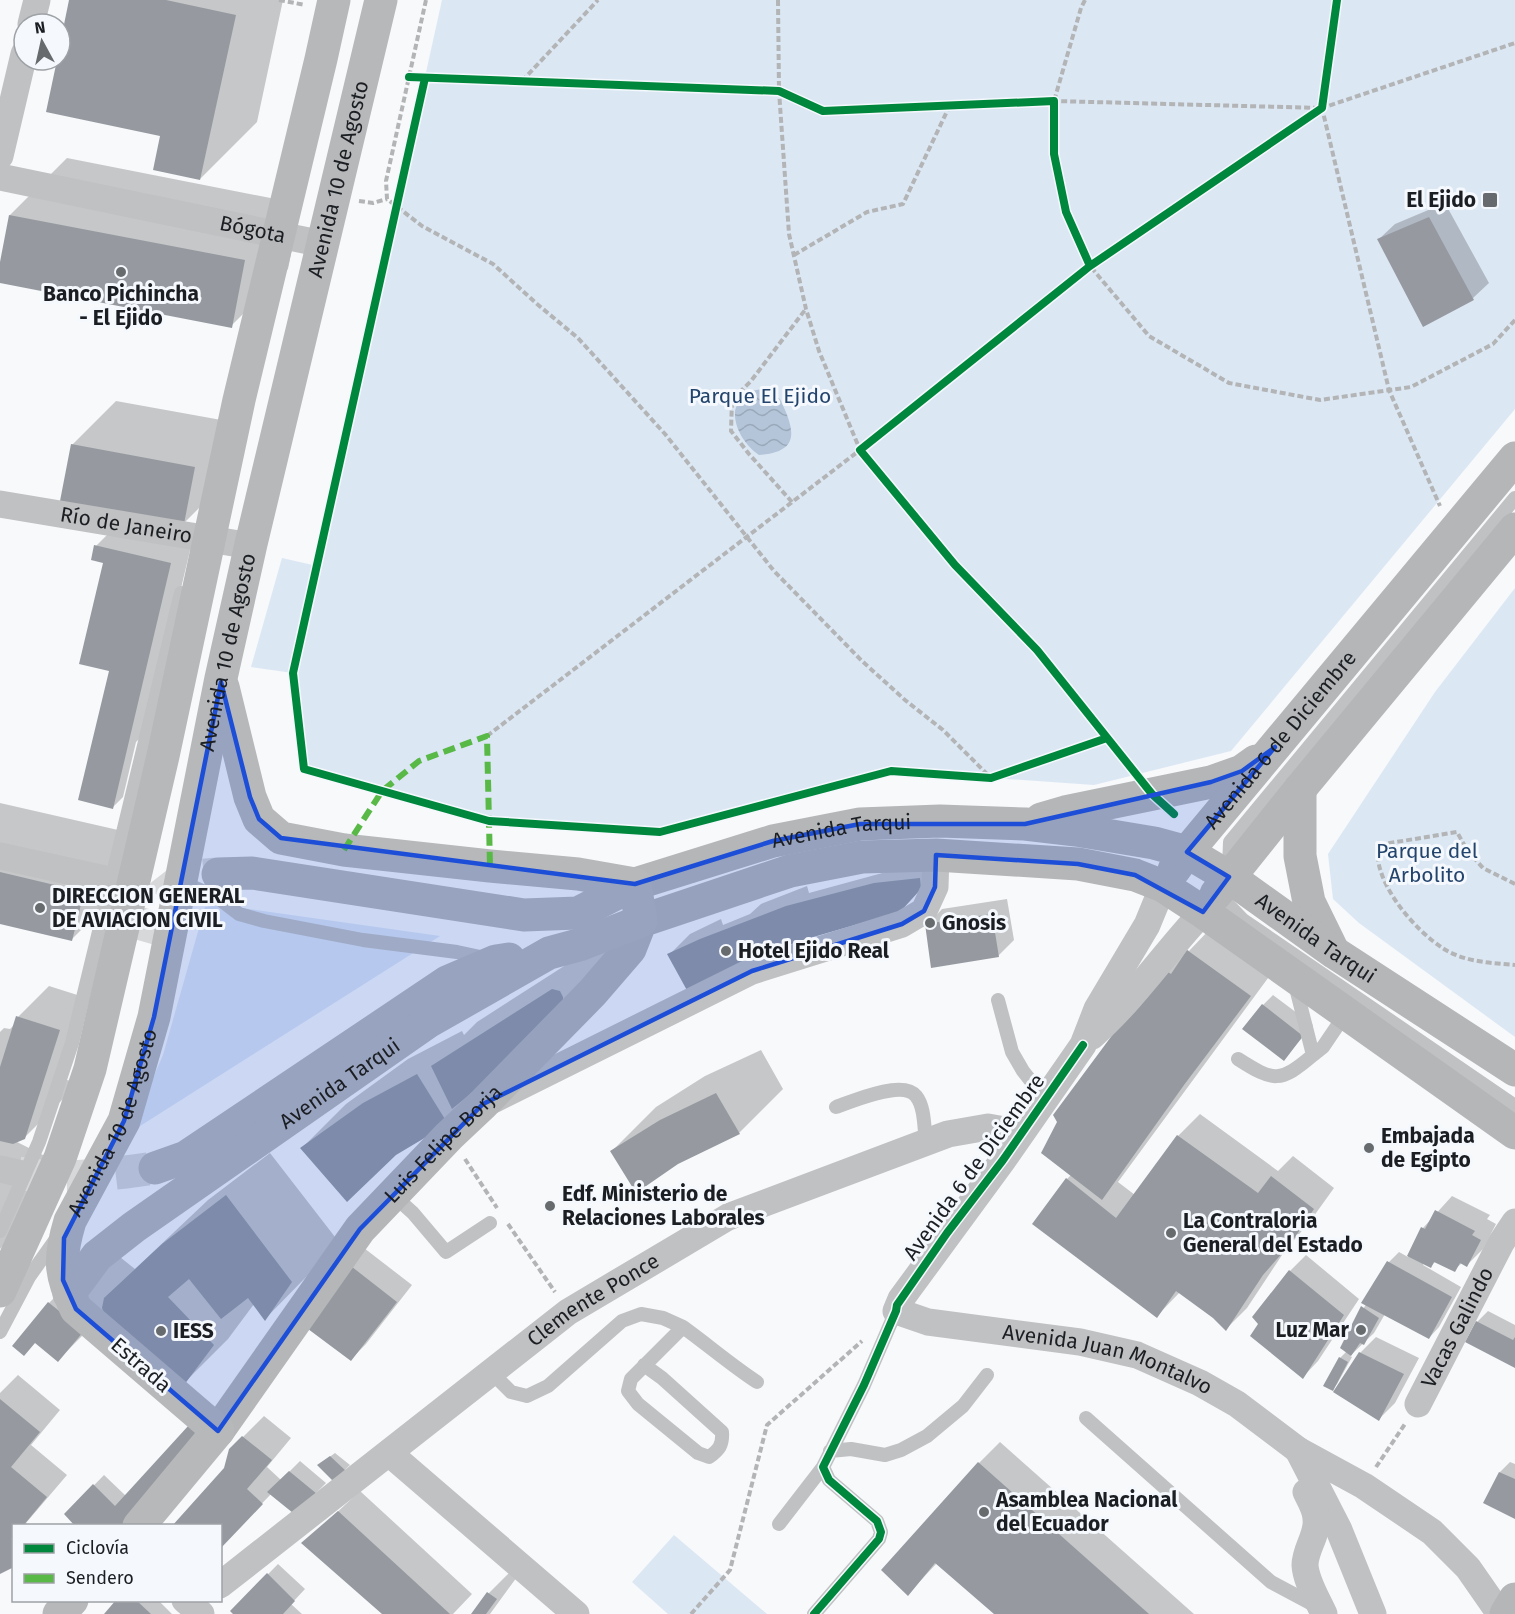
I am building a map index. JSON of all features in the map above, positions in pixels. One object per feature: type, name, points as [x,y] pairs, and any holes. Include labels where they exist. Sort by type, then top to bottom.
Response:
[{"type":"main road","name":"Avenida 10 de Agosto","points":[[69,1294],[63,1280],[61,1260],[70,1221],[124,1121],[154,1017],[228,691],[251,546],[381,0]]},
{"type":"main road","name":"Avenida 10 de Agosto","points":[[4,1282],[60,1158],[90,1069],[122,882],[163,756],[198,537],[272,244],[319,70],[319,3]]},
{"type":"main road","name":"Avenida 6 de Diciembre","points":[[1210,869],[1275,747],[1515,458]]},
{"type":"main road","name":"Avenida 6 de Diciembre","points":[[1163,886],[1210,869],[1300,789],[1515,529]]},
{"type":"main road","name":"Avenida Tarqui","points":[[228,691],[250,797],[259,819],[282,838],[344,850],[578,874],[635,884],[773,841],[860,824],[940,820],[1025,824],[1154,843],[1210,869],[1515,1070]]},
{"type":"main road","points":[[1025,824],[1065,812],[1211,782],[1242,771],[1275,747]]},
{"type":"main road","points":[[1300,789],[1300,856],[1309,902],[1335,953]]},
{"type":"main road","name":"Avenida Tarqui","points":[[69,1294],[97,1256],[134,1227],[428,1022],[549,953],[582,944],[641,921],[790,872],[862,858],[936,855],[1078,864],[1136,875],[1163,886],[1210,869]]},
{"type":"main road","name":"Avenida Tarqui","points":[[1210,869],[1293,976],[1515,1133]]},
{"type":"main road","points":[[206,880],[252,873],[524,915],[578,913],[635,884],[641,921],[630,949],[592,993],[483,1104]]},
{"type":"main road","points":[[4,1282],[39,1251],[67,1200],[124,1058],[138,1001],[148,943]]},
{"type":"main road","points":[[155,1168],[186,1157],[447,982],[496,961],[549,953]]},
{"type":"main road","name":"Luis Felipe Borja","points":[[141,1524],[219,1431],[360,1229],[483,1104]]},
{"type":"main road","name":"Estrada","points":[[69,1294],[76,1309],[219,1431]]},
{"type":"main road","points":[[1506,1614],[1515,1599]]},
{"type":"main road","points":[[59,1614],[70,1602]]},
{"type":"street","points":[[0,156],[20,72]]},
{"type":"street","name":"Bógota","points":[[0,177],[272,244]]},
{"type":"street","name":"Bógota","points":[[0,192],[272,244],[323,244]]},
{"type":"street","name":"Río de Janeiro","points":[[0,504],[251,546]]},
{"type":"street","name":"Luis Felipe Borja","points":[[483,1104],[752,971],[902,924],[924,911],[935,887],[936,855]]},
{"type":"street","points":[[0,856],[122,882]]},
{"type":"street","name":"Avenida 6 de Diciembre","points":[[1083,1045],[1111,1020],[1175,942],[1210,869]]},
{"type":"street","name":"Avenida 6 de Diciembre","points":[[896,1311],[901,1299],[929,1258],[1083,1045],[1102,1001],[1147,925],[1163,886]]},
{"type":"street","name":"Clemente Ponce","points":[[222,1583],[568,1312],[728,1217],[948,1134],[988,1127],[1021,1133]]},
{"type":"street","name":"Vacas Galindo","points":[[1418,1404],[1501,1243],[1515,1222]]},
{"type":"street","name":"Avenida Juan Montalvo","points":[[896,1311],[928,1322],[1080,1342],[1137,1355],[1200,1383],[1237,1404],[1298,1450],[1364,1486],[1432,1532],[1468,1568],[1500,1614]]},
{"type":"street","points":[[1298,1450],[1305,1489],[1316,1519],[1305,1563],[1307,1577],[1322,1611]]},
{"type":"street","name":"Avenida Juan Montalvo","points":[[1298,1450],[1339,1530],[1373,1614]]},
{"type":"street","points":[[389,1453],[576,1614]]},
{"type":"lane","points":[[251,605],[389,0]]},
{"type":"lane","points":[[202,505],[272,244]]},
{"type":"lane","points":[[1210,869],[1226,826],[1515,478]]},
{"type":"lane","points":[[1210,869],[1515,498]]},
{"type":"lane","points":[[0,1231],[39,1142],[122,882],[184,579]]},
{"type":"lane","points":[[128,1144],[160,1037],[176,939],[206,880],[228,691]]},
{"type":"lane","points":[[1210,869],[1247,905],[1515,1086]]},
{"type":"lane","points":[[1210,869],[1243,920],[1515,1106]]},
{"type":"lane","points":[[206,880],[218,898],[238,914],[363,940],[457,951],[496,961]]},
{"type":"lane","points":[[1293,976],[1313,1055]]},
{"type":"lane","points":[[998,1000],[1012,1052],[1023,1071],[1045,1099]]},
{"type":"lane","points":[[1238,1059],[1259,1072],[1274,1077],[1285,1076],[1323,1047],[1346,1013]]},
{"type":"lane","points":[[836,1107],[891,1090],[908,1089],[917,1096],[923,1115],[926,1142]]},
{"type":"lane","points":[[0,1332],[29,1277],[70,1221],[118,1163]]},
{"type":"lane","points":[[393,1195],[413,1213],[446,1252],[490,1223]]},
{"type":"lane","points":[[779,1524],[823,1467],[864,1385],[896,1311]]},
{"type":"lane","points":[[492,1373],[511,1392],[527,1396],[548,1386],[621,1321],[641,1314],[663,1318],[683,1327],[757,1382]]},
{"type":"lane","points":[[644,1365],[662,1378],[722,1432],[719,1450],[709,1457],[698,1453],[638,1404],[628,1391],[631,1379],[644,1365],[683,1327]]},
{"type":"lane","points":[[830,1451],[851,1449],[885,1455],[901,1450],[927,1436],[963,1406],[987,1375]]},
{"type":"lane","points":[[1086,1418],[1271,1582],[1322,1611]]},
{"type":"lane","points":[[814,1614],[879,1539],[881,1532],[877,1521],[829,1480],[823,1467]]},
{"type":"path","points":[[279,0],[319,3]]},
{"type":"path","points":[[426,0],[386,181],[387,199],[422,226],[493,264],[578,338],[665,434],[774,571],[847,646],[905,700],[943,730],[991,778]]},
{"type":"path","points":[[521,81],[598,0]]},
{"type":"path","points":[[778,0],[779,91],[789,234],[806,309],[819,351],[860,450],[955,565],[1037,650],[1113,746]]},
{"type":"path","points":[[1085,0],[1054,101],[1054,154],[1066,212],[1090,266],[1149,336],[1229,383],[1320,400],[1411,387],[1493,344],[1515,320]]},
{"type":"path","points":[[1337,0],[1322,108],[1389,390],[1441,507]]},
{"type":"path","points":[[487,736],[860,450],[1090,266],[1322,108],[1515,43]]},
{"type":"path","points":[[409,77],[779,91],[823,111],[1054,101],[1322,108]]},
{"type":"path","points":[[422,88],[425,78]]},
{"type":"path","points":[[794,255],[867,212],[903,204],[950,105]]},
{"type":"path","points":[[394,218],[399,196]]},
{"type":"path","points":[[344,198],[374,203],[387,199]]},
{"type":"path","points":[[792,502],[731,431],[732,400],[751,381],[806,309]]},
{"type":"path","points":[[1096,741],[1107,738]]},
{"type":"path","points":[[980,777],[991,778],[1001,774]]},
{"type":"path","points":[[1515,884],[1483,868],[1467,850],[1457,832],[1378,845],[1376,857],[1387,887],[1412,922],[1444,949],[1478,962],[1515,965]]},
{"type":"path","points":[[691,1614],[729,1570],[767,1425],[896,1311]]},
{"type":"path","points":[[1364,1486],[1418,1404]]},
{"type":"highlighted area","points":[[221,682],[250,797],[259,819],[281,838],[635,884],[773,841],[860,824],[1025,824],[1211,782],[1242,771],[1275,747],[1187,852],[1229,877],[1203,912],[1135,875],[1078,864],[936,855],[935,887],[924,911],[902,924],[752,971],[483,1104],[360,1229],[218,1431],[76,1309],[63,1280],[64,1238],[124,1121],[154,1017]]},
{"type":"green space","name":"Parque El Ejido","points":[[442,0],[1515,0],[1515,409],[1231,751],[1094,785],[891,771],[660,832],[489,821],[304,769],[293,673],[251,667],[282,558],[317,566]]},
{"type":"green space","name":"Parque del Arbolito","points":[[1515,588],[1515,1037],[1359,923],[1333,899],[1328,854],[1435,692]]},
{"type":"green space","points":[[221,905],[440,936],[129,1133],[163,1055],[205,907]]},
{"type":"green space","points":[[674,1535],[767,1614],[668,1614],[632,1582]]},
{"type":"water","points":[[762,389],[780,399],[789,420],[791,438],[782,449],[759,455],[742,436],[736,425],[735,412],[740,398],[751,391]]},
{"type":"building","points":[[69,0],[166,0],[236,15],[200,180],[153,170],[160,136],[46,112],[54,72],[72,72],[72,12],[67,12]]},
{"type":"building","name":"Banco Pichincha - El Ejido","points":[[9,215],[245,260],[232,328],[0,283],[0,262]]},
{"type":"building","points":[[1429,217],[1474,300],[1423,327],[1377,239]]},
{"type":"building","points":[[71,444],[195,467],[184,524],[60,501]]},
{"type":"building","points":[[94,545],[171,563],[113,809],[78,800],[109,671],[79,664],[103,563],[91,560]]},
{"type":"building","name":"DIRECCION GENERAL DE AVIACION CIVIL","points":[[0,872],[84,892],[72,941],[0,924]]},
{"type":"building","points":[[920,878],[921,889],[900,912],[796,942],[689,994],[667,954],[786,906],[874,883]]},
{"type":"building","points":[[992,914],[999,957],[931,968],[925,924]]},
{"type":"building","points":[[1187,950],[1251,996],[1102,1200],[1041,1153],[1057,1122],[1053,1115],[1162,968],[1171,974]]},
{"type":"building","points":[[552,989],[560,991],[563,1003],[490,1078],[452,1109],[431,1066]]},
{"type":"building","points":[[1262,1004],[1303,1036],[1284,1061],[1242,1029]]},
{"type":"building","points":[[16,1016],[60,1030],[25,1139],[13,1144],[0,1141],[0,1067]]},
{"type":"building","points":[[417,1074],[448,1124],[396,1155],[347,1202],[300,1148],[363,1103]]},
{"type":"building","points":[[716,1093],[740,1134],[678,1164],[636,1193],[610,1151],[660,1120]]},
{"type":"building","name":"La Contraloria General del Estado","points":[[1177,1135],[1258,1193],[1271,1176],[1314,1209],[1291,1243],[1263,1275],[1226,1331],[1213,1318],[1176,1291],[1157,1318],[1032,1224],[1066,1178],[1116,1218]]},
{"type":"building","points":[[226,1195],[292,1282],[265,1321],[248,1298],[221,1319],[189,1279],[168,1297],[214,1345],[184,1385],[106,1318],[102,1308],[104,1298],[162,1244]]},
{"type":"building","points":[[1435,1210],[1475,1231],[1472,1235],[1481,1240],[1467,1267],[1460,1263],[1455,1272],[1434,1262],[1431,1268],[1407,1256],[1421,1227],[1425,1229]]},
{"type":"building","points":[[1387,1261],[1452,1297],[1429,1339],[1361,1303]]},
{"type":"building","points":[[347,1263],[397,1302],[351,1361],[300,1323]]},
{"type":"building","points":[[1289,1270],[1344,1315],[1303,1379],[1250,1336],[1258,1324],[1252,1317]]},
{"type":"building","points":[[48,1302],[84,1331],[58,1362],[35,1343],[24,1356],[12,1346]]},
{"type":"building","name":"Luz Mar","points":[[1361,1306],[1379,1318],[1364,1345],[1360,1343],[1351,1356],[1340,1348]]},
{"type":"building","points":[[1476,1321],[1513,1340],[1515,1337],[1515,1368],[1465,1342]]},
{"type":"building","points":[[1359,1352],[1404,1374],[1379,1421],[1333,1392]]},
{"type":"building","points":[[1339,1357],[1348,1362],[1333,1391],[1323,1386]]},
{"type":"building","points":[[0,1399],[40,1432],[11,1467],[47,1497],[25,1524],[12,1524],[12,1568],[0,1574]]},
{"type":"building","points":[[189,1425],[198,1433],[160,1483],[123,1524],[73,1524],[64,1514],[93,1484],[115,1506]]},
{"type":"building","points":[[242,1436],[272,1460],[247,1489],[263,1504],[222,1547],[222,1524],[174,1524],[224,1468],[229,1449]]},
{"type":"building","points":[[330,1456],[346,1471],[334,1482],[317,1465]]},
{"type":"building","name":"Asamblea Nacional del Ecuador","points":[[978,1462],[1149,1614],[994,1614],[935,1563],[908,1596],[881,1570]]},
{"type":"building","points":[[289,1471],[317,1494],[293,1513],[267,1492]]},
{"type":"building","points":[[1499,1472],[1515,1479],[1515,1519],[1483,1503]]},
{"type":"building","points":[[338,1511],[450,1614],[382,1614],[301,1543]]},
{"type":"building","points":[[267,1573],[295,1601],[283,1614],[233,1614],[230,1611]]},
{"type":"building","points":[[487,1592],[497,1599],[486,1614],[471,1614]]},
{"type":"building","points":[[114,1602],[138,1602],[151,1614],[104,1614]]},
{"type":"tunnel","points":[[148,943],[162,895],[185,877],[218,874]]},
{"type":"tunnel","points":[[18,1173],[69,1177],[155,1168]]},
{"type":"marked path","points":[[344,850],[382,791],[419,761],[487,736],[490,866]]},
{"type":"cycle path","points":[[1174,814],[1152,794],[1037,650],[955,565],[860,450],[1090,266],[1322,108],[1337,0]]},
{"type":"cycle path","points":[[409,77],[779,91],[823,111],[1054,101],[1054,154],[1066,212],[1090,266]]},
{"type":"cycle path","points":[[425,78],[293,673],[304,769],[489,821],[660,832],[891,771],[991,778],[1107,738]]},
{"type":"cycle path","points":[[814,1614],[879,1539],[881,1532],[877,1521],[829,1480],[823,1467],[864,1385],[897,1305],[947,1233],[1003,1160],[1083,1045]]},
{"type":"place","name":"El Ejido","points":[[1490,200]]},
{"type":"place","name":"Banco Pichincha - El Ejido","points":[[121,272]]},
{"type":"place","name":"DIRECCION GENERAL DE AVIACION CIVIL","points":[[40,908]]},
{"type":"place","name":"Gnosis","points":[[930,923]]},
{"type":"place","name":"Hotel Ejido Real","points":[[726,951]]},
{"type":"place","name":"Embajada de Egipto","points":[[1369,1148]]},
{"type":"place","name":"Edf. Ministerio de Relaciones Laborales","points":[[550,1206]]},
{"type":"place","name":"La Contraloria General del Estado","points":[[1171,1233]]},
{"type":"place","name":"Luz Mar","points":[[1361,1330]]},
{"type":"place","name":"IESS","points":[[161,1331]]},
{"type":"place","name":"Asamblea Nacional del Ecuador","points":[[984,1512]]}]
